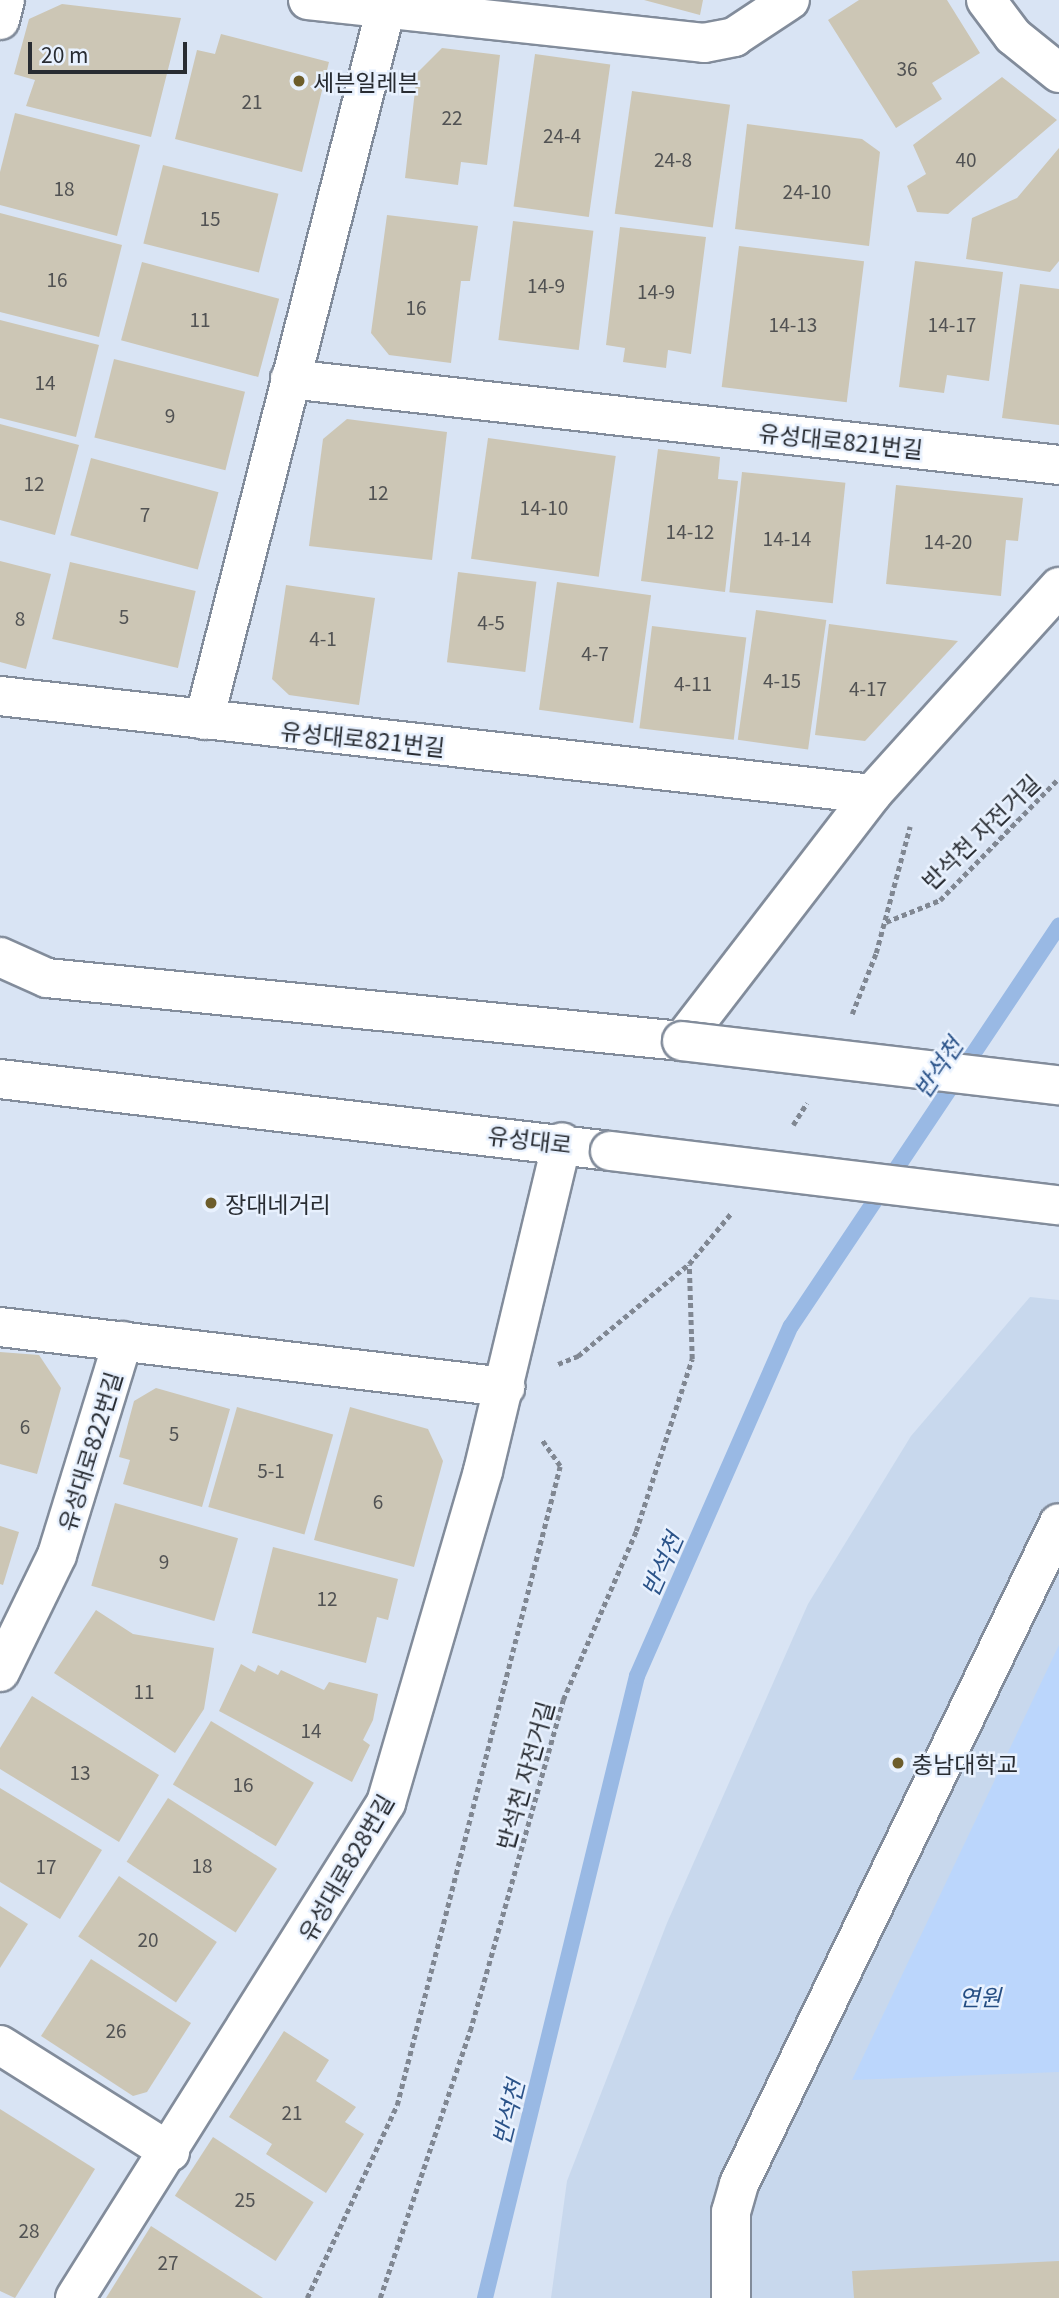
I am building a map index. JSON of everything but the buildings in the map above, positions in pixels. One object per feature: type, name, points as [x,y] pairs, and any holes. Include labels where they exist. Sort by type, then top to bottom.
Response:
[{"type":"street","points":[[0,20],[5,0]]},
{"type":"street","points":[[308,0],[387,4],[704,43],[734,37],[790,0]]},
{"type":"street","points":[[986,0],[1013,36],[1059,72]]},
{"type":"street","points":[[204,720],[387,4]]},
{"type":"street","name":"유성대로821번길","points":[[290,379],[1059,465]]},
{"type":"street","points":[[682,1041],[872,794],[1059,587]]},
{"type":"street","name":"유성대로821번길","points":[[0,696],[872,794]]},
{"type":"street","points":[[0,957],[47,978]]},
{"type":"street","points":[[0,972],[682,1041],[1059,1085]]},
{"type":"street","name":"유성대로","points":[[11,1083],[562,1142],[610,1151],[1059,1205]]},
{"type":"street","name":"유성대로828번길","points":[[75,2298],[170,2152],[386,1803],[441,1627],[505,1387],[562,1142]]},
{"type":"street","name":"유성대로822번길","points":[[0,1327],[123,1340],[57,1555],[0,1672]]},
{"type":"street","points":[[123,1340],[505,1387]]},
{"type":"street","points":[[731,2298],[731,2212],[739,2184],[1059,1523]]},
{"type":"street","points":[[0,2045],[170,2152]]},
{"type":"path","name":"반석천 자전거길","points":[[909,756],[912,817],[885,922],[940,900],[1059,778]]},
{"type":"path","name":"반석천 자전거길","points":[[380,2298],[470,2032],[563,1700],[636,1531],[692,1359],[688,1264],[578,1356],[505,1387]]},
{"type":"path","points":[[307,2298],[397,2105],[560,1466],[505,1387]]},
{"type":"shaded area","name":"충남대학교","points":[[1030,1297],[1059,1300],[1059,2298],[551,2298],[567,2181],[667,1923],[808,1604],[911,1436]]},
{"type":"green space","name":"연원","points":[[1059,1645],[1059,2072],[852,2080]]},
{"type":"waterway","name":"반석천","points":[[485,2298],[637,1676],[791,1326],[1059,925]]},
{"type":"place","name":"세븐일레븐","points":[[299,81]]},
{"type":"place","name":"장대네거리","points":[[211,1203]]},
{"type":"place","name":"충남대학교","points":[[898,1763]]}]
